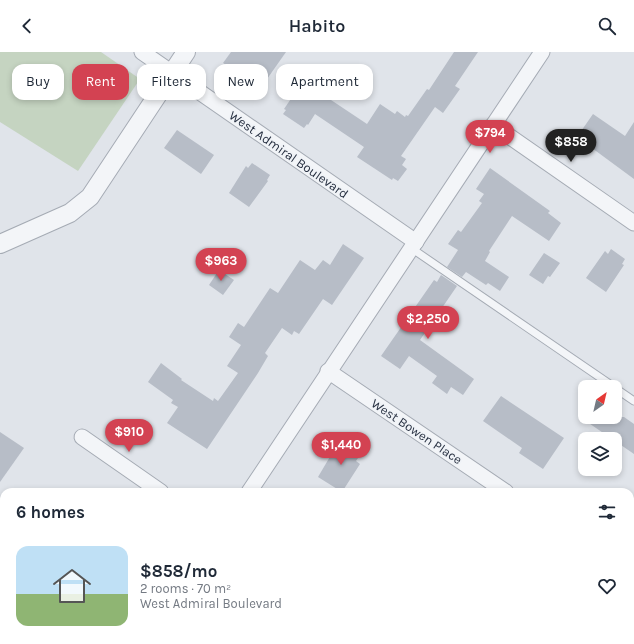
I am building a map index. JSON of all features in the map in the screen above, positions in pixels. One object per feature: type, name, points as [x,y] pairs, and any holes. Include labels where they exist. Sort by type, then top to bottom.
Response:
[{"type":"street","name":"West Admiral Boulevard","points":[[142,52],[159,64]]},
{"type":"street","points":[[178,64],[186,52]]},
{"type":"street","points":[[253,488],[328,371],[542,52]]},
{"type":"street","name":"West Admiral Boulevard","points":[[206,97],[413,245]]},
{"type":"street","points":[[0,244],[70,213],[90,197],[154,100]]},
{"type":"street","points":[[493,125],[634,223]]},
{"type":"street","name":"West Bowen Place","points":[[328,371],[500,488]]},
{"type":"street","points":[[82,437],[155,488]]},
{"type":"lane","points":[[413,245],[604,380]]},
{"type":"lane","points":[[622,393],[634,401]]},
{"type":"green space","points":[[0,52],[101,52],[118,64],[72,64],[72,100],[126,100],[78,171],[0,122]]},
{"type":"green space","points":[[129,71],[137,77],[137,83],[129,95]]},
{"type":"building","points":[[231,52],[286,52],[278,64],[276,64],[268,78],[268,64],[223,63]]},
{"type":"building","points":[[454,52],[478,52],[455,86],[460,89],[443,113],[435,107],[401,156],[406,159],[402,165],[407,169],[398,181],[393,178],[392,180],[357,157],[364,147],[315,114],[308,125],[307,124],[304,128],[283,114],[286,110],[284,109],[290,100],[331,100],[367,124],[380,104],[395,114],[397,111],[405,117],[406,115],[408,116],[427,89],[429,90]]},
{"type":"building","points":[[593,114],[625,136],[634,122],[634,179],[577,137]]},
{"type":"building","points":[[177,130],[214,155],[201,174],[164,148]]},
{"type":"building","points":[[252,163],[270,175],[267,180],[268,181],[249,207],[229,193],[246,166],[248,168]]},
{"type":"building","points":[[490,168],[550,211],[548,213],[561,223],[549,241],[512,216],[489,251],[490,252],[485,261],[509,277],[500,291],[488,283],[486,285],[466,272],[462,277],[447,267],[458,250],[448,244],[458,230],[461,232],[482,203],[479,201],[484,194],[476,189]]},
{"type":"building","points":[[343,244],[364,258],[332,305],[323,299],[299,334],[294,331],[292,335],[282,328],[265,353],[268,356],[258,373],[207,449],[167,423],[178,407],[171,403],[173,400],[148,382],[161,363],[182,379],[181,380],[213,401],[214,398],[218,401],[238,373],[227,366],[241,345],[229,337],[238,323],[244,327],[270,288],[278,293],[300,260],[315,270],[323,260],[330,265]]},
{"type":"building","points":[[611,249],[625,259],[622,264],[624,265],[606,292],[586,278],[605,251],[608,254]]},
{"type":"building","points":[[544,253],[560,263],[543,284],[529,275]]},
{"type":"building","points":[[219,270],[234,280],[223,295],[209,285]]},
{"type":"building","points":[[441,275],[457,286],[420,340],[474,379],[463,395],[451,387],[447,394],[432,383],[437,376],[409,356],[400,369],[381,356],[434,280],[437,282]]},
{"type":"building","points":[[501,396],[564,438],[543,469],[519,453],[522,448],[483,421]]},
{"type":"building","points":[[622,417],[624,417],[634,424],[634,454],[622,446],[622,432],[602,432],[590,424],[622,424]]},
{"type":"building","points":[[0,432],[24,448],[0,482]]},
{"type":"building","points":[[341,438],[362,452],[356,461],[360,464],[345,488],[336,488],[318,477]]}]
